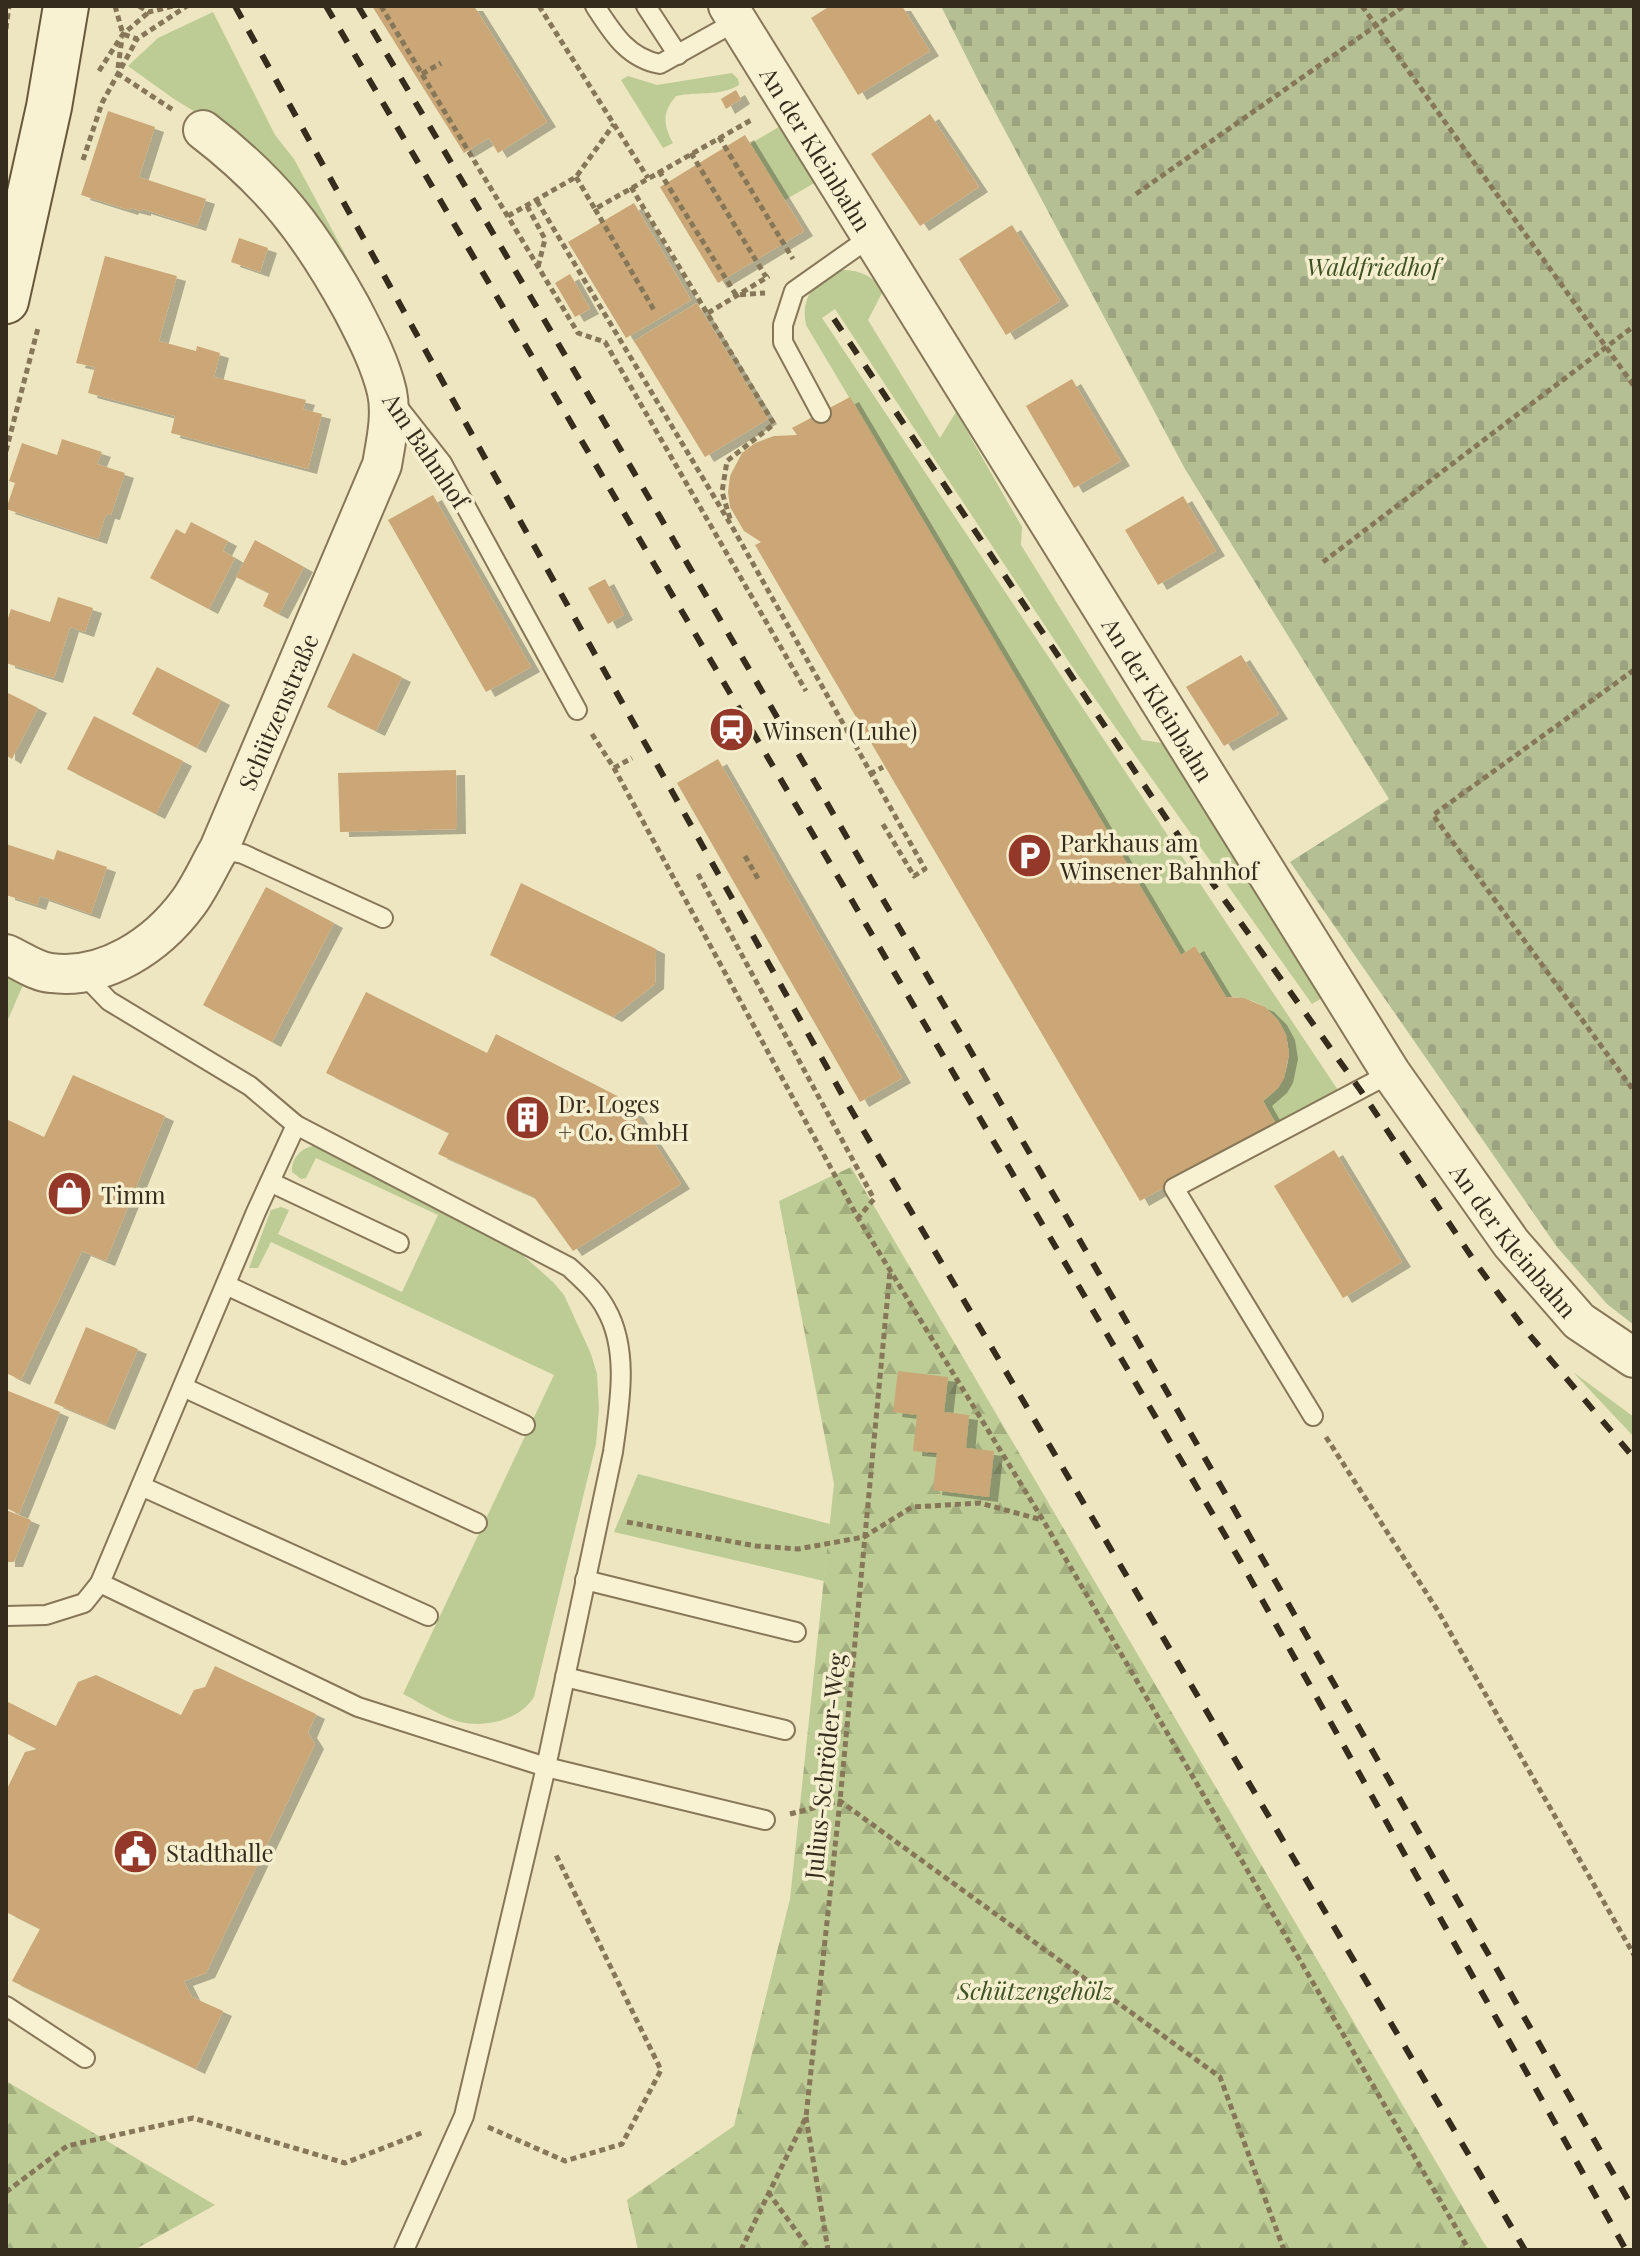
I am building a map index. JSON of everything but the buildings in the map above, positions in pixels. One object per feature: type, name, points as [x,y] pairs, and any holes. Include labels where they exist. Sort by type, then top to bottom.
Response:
[{"type":"main road","points":[[6,301],[49,107],[66,6]]},
{"type":"street","name":"An der Kleinbahn","points":[[732,13],[1391,1073],[1511,1243],[1579,1321],[1634,1358]]},
{"type":"street","name":"Am Bahnhof","points":[[203,130],[234,154],[290,210],[318,251],[361,326],[387,394]]},
{"type":"street","name":"Schützenstraße","points":[[6,954],[47,973],[84,975],[124,959],[157,937],[189,902],[219,849],[382,465],[388,430],[387,394]]},
{"type":"lane","points":[[595,6],[618,40],[640,57],[660,64],[678,55],[732,13]]},
{"type":"lane","points":[[646,6],[678,55]]},
{"type":"lane","points":[[821,413],[783,342],[783,325],[794,291],[872,236]]},
{"type":"lane","name":"Am Bahnhof","points":[[387,394],[442,463],[577,710]]},
{"type":"lane","points":[[219,849],[243,854],[383,918]]},
{"type":"lane","points":[[84,975],[109,1001],[250,1086],[296,1125],[569,1267],[592,1289],[607,1311],[620,1363],[619,1407],[613,1452],[546,1767],[464,2116],[404,2250]]},
{"type":"lane","points":[[1313,1416],[1174,1188],[1391,1073]]},
{"type":"lane","points":[[8,1620],[46,1615],[84,1603],[100,1583],[296,1125]]},
{"type":"lane","points":[[270,1182],[399,1243]]},
{"type":"lane","points":[[226,1285],[525,1425]]},
{"type":"lane","points":[[183,1387],[477,1523]]},
{"type":"lane","points":[[141,1486],[428,1616]]},
{"type":"lane","points":[[585,1580],[796,1632]]},
{"type":"lane","points":[[100,1583],[358,1707],[546,1767],[765,1820]]},
{"type":"lane","points":[[565,1677],[785,1730]]},
{"type":"lane","points":[[6,2006],[85,2058]]},
{"type":"path","points":[[6,29],[9,6]]},
{"type":"path","points":[[115,6],[123,34],[117,73]]},
{"type":"path","points":[[139,6],[149,12]]},
{"type":"path","points":[[123,34],[149,12],[173,6]]},
{"type":"path","points":[[80,169],[102,103],[137,39],[187,6]]},
{"type":"path","points":[[381,6],[578,333],[605,342],[806,691]]},
{"type":"path","points":[[539,6],[648,178]]},
{"type":"path","points":[[1362,6],[1634,386]]},
{"type":"path","points":[[1136,194],[1404,6]]},
{"type":"path","points":[[123,34],[137,39]]},
{"type":"path","points":[[422,74],[441,63]]},
{"type":"path","points":[[117,73],[203,130]]},
{"type":"path","points":[[595,209],[787,101]]},
{"type":"path","points":[[508,216],[576,177],[614,124]]},
{"type":"path","points":[[719,137],[794,260],[785,266]]},
{"type":"path","points":[[691,153],[766,277]]},
{"type":"path","points":[[659,171],[736,295]]},
{"type":"path","points":[[576,177],[654,310]]},
{"type":"path","points":[[631,187],[774,424],[727,461],[722,492],[734,530]]},
{"type":"path","points":[[537,201],[734,530],[925,869],[914,876],[881,821]]},
{"type":"path","points":[[527,206],[545,239],[538,267]]},
{"type":"path","points":[[708,313],[775,272]]},
{"type":"path","points":[[736,295],[794,291]]},
{"type":"path","points":[[1323,562],[1634,326]]},
{"type":"path","points":[[1634,670],[1433,815],[1634,1091]]},
{"type":"path","points":[[577,710],[614,768],[858,1218],[1043,1520],[1469,2250]]},
{"type":"path","points":[[614,768],[632,758]]},
{"type":"path","points":[[870,774],[883,767]]},
{"type":"path","points":[[745,856],[760,882]]},
{"type":"path","points":[[698,874],[874,1199],[858,1218]]},
{"type":"path","name":"Julius-Schröder-Weg","points":[[741,2250],[806,2117],[840,1801],[890,1270]]},
{"type":"path","points":[[1313,1416],[1438,1611],[1634,1955]]},
{"type":"path","points":[[599,1517],[756,1546],[798,1549],[864,1537],[912,1507],[980,1503],[1043,1520]]},
{"type":"path","points":[[765,1820],[840,1801],[1220,2077],[1284,2250]]},
{"type":"path","points":[[6,2192],[67,2146],[193,2118],[345,2163],[464,2116],[565,2161],[622,2144],[661,2070],[555,1853]]},
{"type":"path","points":[[806,2117],[828,2250]]},
{"type":"path","points":[[768,2192],[810,2250]]},
{"type":"green space","name":"Waldfriedhof","points":[[941,6],[1634,6],[1634,1325],[1607,1304],[1557,1247],[1290,862],[1389,799],[1185,469]]},
{"type":"green space","points":[[213,12],[275,135],[294,159],[358,278],[366,303],[280,178],[253,147],[174,99],[128,66],[158,38]]},
{"type":"green space","points":[[732,73],[739,85],[731,89],[676,96],[668,107],[666,118],[673,143],[663,148],[621,80],[628,76],[657,85]]},
{"type":"green space","points":[[782,125],[816,182],[785,200],[750,144]]},
{"type":"green space","points":[[843,270],[866,275],[883,291],[868,320],[940,438],[956,412],[1022,527],[1021,545],[1142,740],[1162,743],[1327,995],[1312,1004],[1071,665],[835,309],[822,318],[1344,1099],[1276,1124],[1263,1101],[1278,1086],[1286,1070],[1289,1052],[1277,1019],[1264,1007],[1247,999],[1226,997],[1195,946],[1181,955],[806,325],[805,306],[812,290],[825,277]]},
{"type":"green space","points":[[6,977],[23,985],[6,1024]]},
{"type":"green space","points":[[313,1146],[322,1147],[516,1249],[564,1295],[591,1354],[597,1374],[599,1409],[596,1444],[534,1697],[511,1717],[481,1724],[460,1722],[403,1694],[554,1375],[271,1242],[258,1268],[249,1268],[271,1210],[281,1207],[289,1210],[278,1234],[402,1292],[438,1215],[316,1158],[306,1178],[301,1179],[292,1172],[293,1163],[301,1152]]},
{"type":"green space","name":"Schützengehölz","points":[[851,1167],[1489,2250],[638,2250],[627,2200],[734,2126],[790,1899],[834,1484],[779,1201]]},
{"type":"green space","points":[[1573,1372],[1634,1417],[1634,1437]]},
{"type":"green space","points":[[638,1474],[830,1524],[824,1581],[614,1532]]},
{"type":"green space","points":[[6,2081],[215,2205],[134,2250],[6,2250]]},
{"type":"railway","points":[[235,6],[843,1096],[1525,2250]]},
{"type":"railway","points":[[326,6],[1242,1564],[1626,2250]]},
{"type":"railway","points":[[358,6],[842,829],[1634,2210]]},
{"type":"railway","points":[[834,319],[1168,821],[1361,1091],[1477,1265],[1527,1332],[1634,1458]]},
{"type":"place","name":"Winsen (Luhe)","points":[[732,730]]},
{"type":"place","name":"Parkhaus am Winsener Bahnhof","points":[[1029,856]]},
{"type":"place","name":"Dr. Loges + Co. GmbH","points":[[527,1117]]},
{"type":"place","name":"Timm","points":[[70,1194]]},
{"type":"place","name":"Stadthalle","points":[[135,1852]]}]
